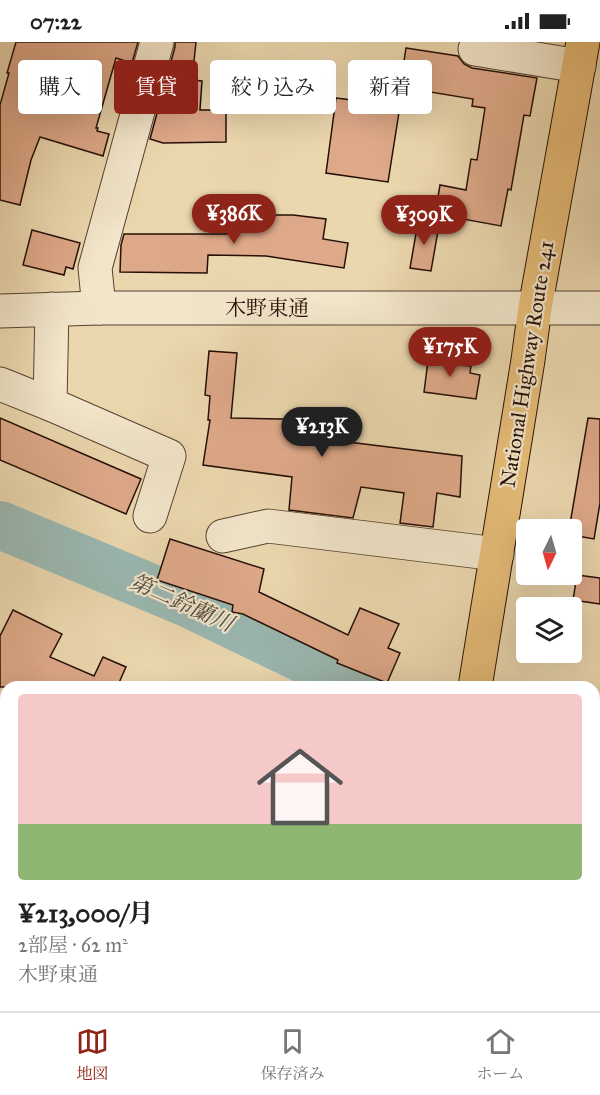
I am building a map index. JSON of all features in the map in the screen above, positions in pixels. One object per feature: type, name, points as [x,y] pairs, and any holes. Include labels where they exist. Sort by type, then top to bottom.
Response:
[{"type":"highway","name":"National Highway Route 241","points":[[476,681],[535,308],[581,54]]},
{"type":"street","points":[[99,308],[95,268],[157,42]]},
{"type":"street","points":[[476,49],[581,54]]},
{"type":"street","name":"木野東通","points":[[0,311],[99,308],[600,308]]},
{"type":"street","points":[[50,404],[52,309]]},
{"type":"street","points":[[0,384],[169,456],[150,516]]},
{"type":"street","points":[[223,536],[268,526],[497,554]]},
{"type":"building","points":[[16,42],[138,42],[133,60],[116,58],[114,60],[102,107],[102,60],[18,60],[18,114],[100,114],[97,131],[109,134],[103,156],[40,137],[31,160],[20,205],[0,200],[0,105],[9,73],[7,73]]},
{"type":"building","points":[[175,42],[196,42],[194,60],[171,60]]},
{"type":"building","points":[[406,48],[458,56],[464,64],[472,68],[537,78],[530,116],[524,115],[511,190],[508,189],[501,226],[435,214],[440,185],[466,190],[471,159],[477,160],[485,108],[472,106],[473,99],[432,92],[432,60],[404,60]]},
{"type":"building","points":[[198,81],[202,81],[200,110],[210,110],[210,114],[226,114],[226,142],[163,143],[150,139],[157,114],[198,114]]},
{"type":"building","points":[[336,98],[348,100],[348,114],[399,114],[388,182],[326,173],[334,114],[336,114]]},
{"type":"building","points":[[230,215],[293,215],[326,219],[323,239],[348,243],[344,268],[266,256],[208,255],[207,273],[120,272],[121,245],[124,234],[234,234],[230,233]]},
{"type":"building","points":[[418,222],[439,225],[431,271],[410,268]]},
{"type":"building","points":[[32,230],[80,243],[73,269],[66,267],[64,275],[23,265]]},
{"type":"building","points":[[209,351],[237,353],[231,418],[316,422],[316,426],[344,428],[348,442],[462,456],[460,497],[437,493],[433,527],[400,523],[404,493],[361,487],[353,518],[289,510],[292,477],[203,465],[210,420],[208,420],[210,396],[205,395]]},
{"type":"building","points":[[429,353],[461,358],[459,365],[471,366],[470,373],[480,375],[476,399],[424,392]]},
{"type":"building","points":[[0,418],[141,479],[126,514],[0,460]]},
{"type":"building","points":[[588,418],[600,419],[600,503],[594,539],[582,537],[582,519],[571,519]]},
{"type":"building","points":[[170,539],[264,569],[259,592],[348,635],[360,608],[399,624],[388,648],[400,653],[388,681],[382,681],[337,663],[338,660],[243,614],[232,612],[233,605],[157,580]]},
{"type":"building","points":[[582,576],[600,578],[600,604],[582,601],[582,597],[573,597],[575,585],[582,585]]},
{"type":"building","points":[[13,610],[62,634],[50,657],[94,676],[103,657],[126,667],[120,681],[0,681],[0,636]]},
{"type":"waterway","name":"第二鈴蘭川","points":[[0,525],[185,602],[349,681]]}]
